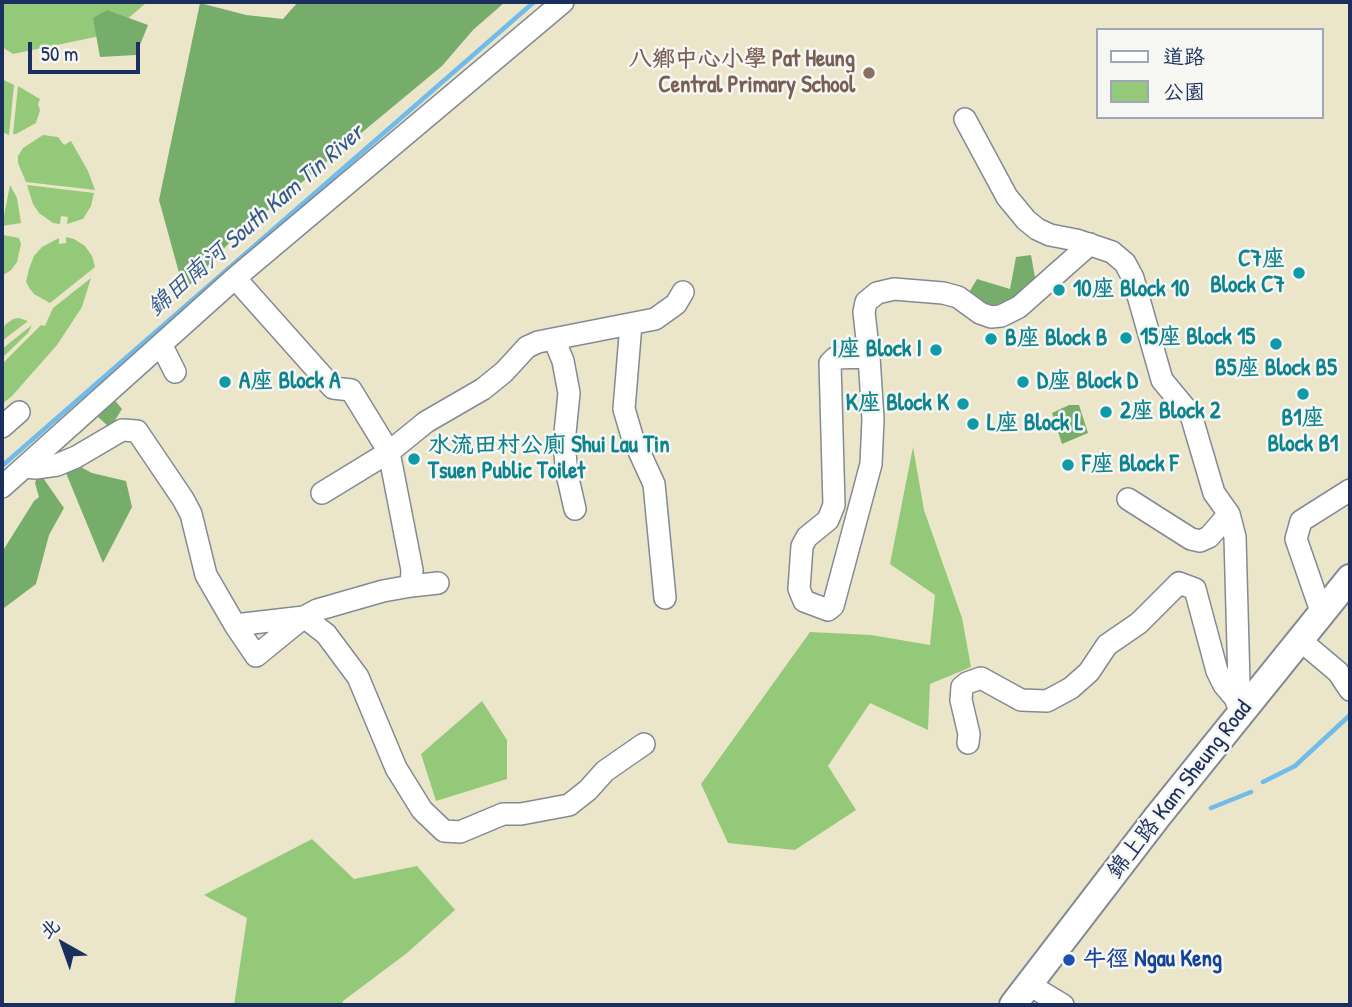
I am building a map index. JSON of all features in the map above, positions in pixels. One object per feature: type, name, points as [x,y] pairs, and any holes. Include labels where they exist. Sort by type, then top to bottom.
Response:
[{"type":"main road","name":"錦上路 Kam Sheung Road","points":[[1020,995],[1158,816],[1238,706],[1300,640],[1350,578]]},
{"type":"street","points":[[2,487],[235,278],[563,2]]},
{"type":"street","points":[[965,119],[1017,211],[1037,229],[1050,236],[1090,244],[1112,252],[1125,262],[1133,278],[1162,380],[1191,415],[1214,493],[1229,514],[1235,537],[1238,706]]},
{"type":"street","points":[[869,357],[835,358],[830,363],[834,505],[828,520],[807,537],[802,546],[799,589],[804,601],[828,610],[833,606],[871,464],[873,419],[869,357],[864,312],[866,302],[877,293],[894,289],[943,293],[958,297],[980,313],[991,317],[1001,316],[1019,307],[1090,244]]},
{"type":"street","points":[[235,278],[333,388],[351,390],[389,452],[412,570],[411,586]]},
{"type":"street","points":[[322,493],[389,452],[426,422],[488,385],[527,347],[538,342],[655,319],[676,304],[683,292]]},
{"type":"street","points":[[631,324],[624,410],[632,436],[654,484],[665,598]]},
{"type":"street","points":[[554,339],[563,361],[569,393],[564,443],[567,474],[575,509]]},
{"type":"street","points":[[162,346],[175,372]]},
{"type":"street","points":[[2,427],[19,412]]},
{"type":"street","points":[[25,467],[57,465],[122,430],[138,430],[191,514],[206,575],[256,656],[304,617]]},
{"type":"street","points":[[1322,614],[1296,539],[1301,521],[1350,490]]},
{"type":"street","points":[[1128,499],[1191,539],[1200,541],[1209,537],[1229,514]]},
{"type":"street","points":[[235,625],[304,617],[383,591],[438,583]]},
{"type":"street","points":[[968,743],[969,734],[961,700],[962,687],[967,683],[981,678],[1021,699],[1047,701],[1071,688],[1089,672],[1107,645],[1139,623],[1179,583],[1195,589],[1217,671],[1238,706]]},
{"type":"street","points":[[304,617],[326,634],[358,677],[396,768],[422,810],[444,831],[460,832],[503,814],[522,814],[569,805],[588,790],[605,771],[644,744]]},
{"type":"street","points":[[1300,640],[1338,672],[1350,690]]},
{"type":"street","points":[[1020,995],[1063,1005]]},
{"type":"green space","points":[[2,2],[147,2],[110,34],[13,54],[2,47]]},
{"type":"green space","points":[[298,2],[505,2],[473,30],[442,66],[231,241],[184,291],[159,200],[200,3],[246,15],[283,19]]},
{"type":"green space","points":[[107,10],[148,25],[136,55],[100,57],[93,18]]},
{"type":"green space","points":[[2,79],[14,85],[9,135],[2,132]]},
{"type":"green space","points":[[18,86],[40,99],[40,110],[36,123],[13,134]]},
{"type":"green space","points":[[43,135],[58,137],[64,145],[71,141],[95,190],[26,182],[18,156],[23,148]]},
{"type":"green space","points":[[10,185],[17,198],[21,223],[2,226]]},
{"type":"green space","points":[[27,185],[94,193],[91,206],[83,219],[67,224],[68,217],[61,216],[60,224],[53,223],[39,213]]},
{"type":"green space","points":[[3,235],[19,238],[21,244],[17,262],[2,276]]},
{"type":"green space","points":[[66,237],[85,246],[95,267],[50,303],[30,289],[26,282],[29,269],[34,256],[42,247],[59,238],[59,244],[66,243]]},
{"type":"green space","points":[[1031,255],[1037,289],[988,312],[968,294],[977,279],[1010,289],[1016,257]]},
{"type":"green space","points":[[91,278],[82,307],[57,345],[2,404],[2,364],[41,325],[45,326],[53,308]]},
{"type":"green space","points":[[19,318],[28,321],[2,341],[2,330],[6,324]]},
{"type":"green space","points":[[32,325],[28,333],[2,358],[2,349]]},
{"type":"green space","points":[[112,397],[122,409],[110,428],[97,416]]},
{"type":"green space","points":[[1069,405],[1079,405],[1088,433],[1062,444],[1052,413]]},
{"type":"green space","points":[[913,447],[924,510],[962,618],[971,667],[930,684],[928,730],[870,703],[828,766],[856,810],[795,850],[728,843],[701,784],[810,632],[871,635],[930,645],[935,595],[890,564]]},
{"type":"green space","points":[[77,465],[92,473],[126,481],[132,507],[103,563],[66,473]]},
{"type":"green space","points":[[39,472],[64,508],[49,535],[36,584],[4,608],[2,552],[39,497],[35,483]]},
{"type":"green space","points":[[482,701],[507,740],[507,779],[436,801],[421,754]]},
{"type":"green space","points":[[312,839],[354,879],[417,866],[455,910],[407,953],[343,1001],[342,1005],[234,1005],[247,918],[204,895]]},
{"type":"waterway","name":"錦田南河 South Kam Tin River","points":[[2,466],[534,2]]},
{"type":"waterway","points":[[1263,782],[1295,766],[1350,715]]},
{"type":"waterway","points":[[1211,808],[1251,792]]},
{"type":"place","name":"八鄉中心小學 Pat Heung Central Primary School","points":[[869,73]]},
{"type":"place","name":"C7座 Block C7","points":[[1299,273]]},
{"type":"place","name":"10座 Block 10","points":[[1059,290]]},
{"type":"place","name":"15座 Block 15","points":[[1126,338]]},
{"type":"place","name":"B座 Block B","points":[[991,339]]},
{"type":"place","name":"B5座 Block B5","points":[[1276,344]]},
{"type":"place","name":"I座 Block I","points":[[936,350]]},
{"type":"place","name":"A座 Block A","points":[[225,382]]},
{"type":"place","name":"D座 Block D","points":[[1023,382]]},
{"type":"place","name":"B1座 Block B1","points":[[1303,394]]},
{"type":"place","name":"K座 Block K","points":[[963,404]]},
{"type":"place","name":"2座 Block 2","points":[[1106,412]]},
{"type":"place","name":"L座 Block L","points":[[973,424]]},
{"type":"place","name":"水流田村公廁 Shui Lau Tin Tsuen Public Toilet","points":[[414,459]]},
{"type":"place","name":"F座 Block F","points":[[1068,465]]},
{"type":"place","name":"牛徑 Ngau Keng","points":[[1069,960]]}]
